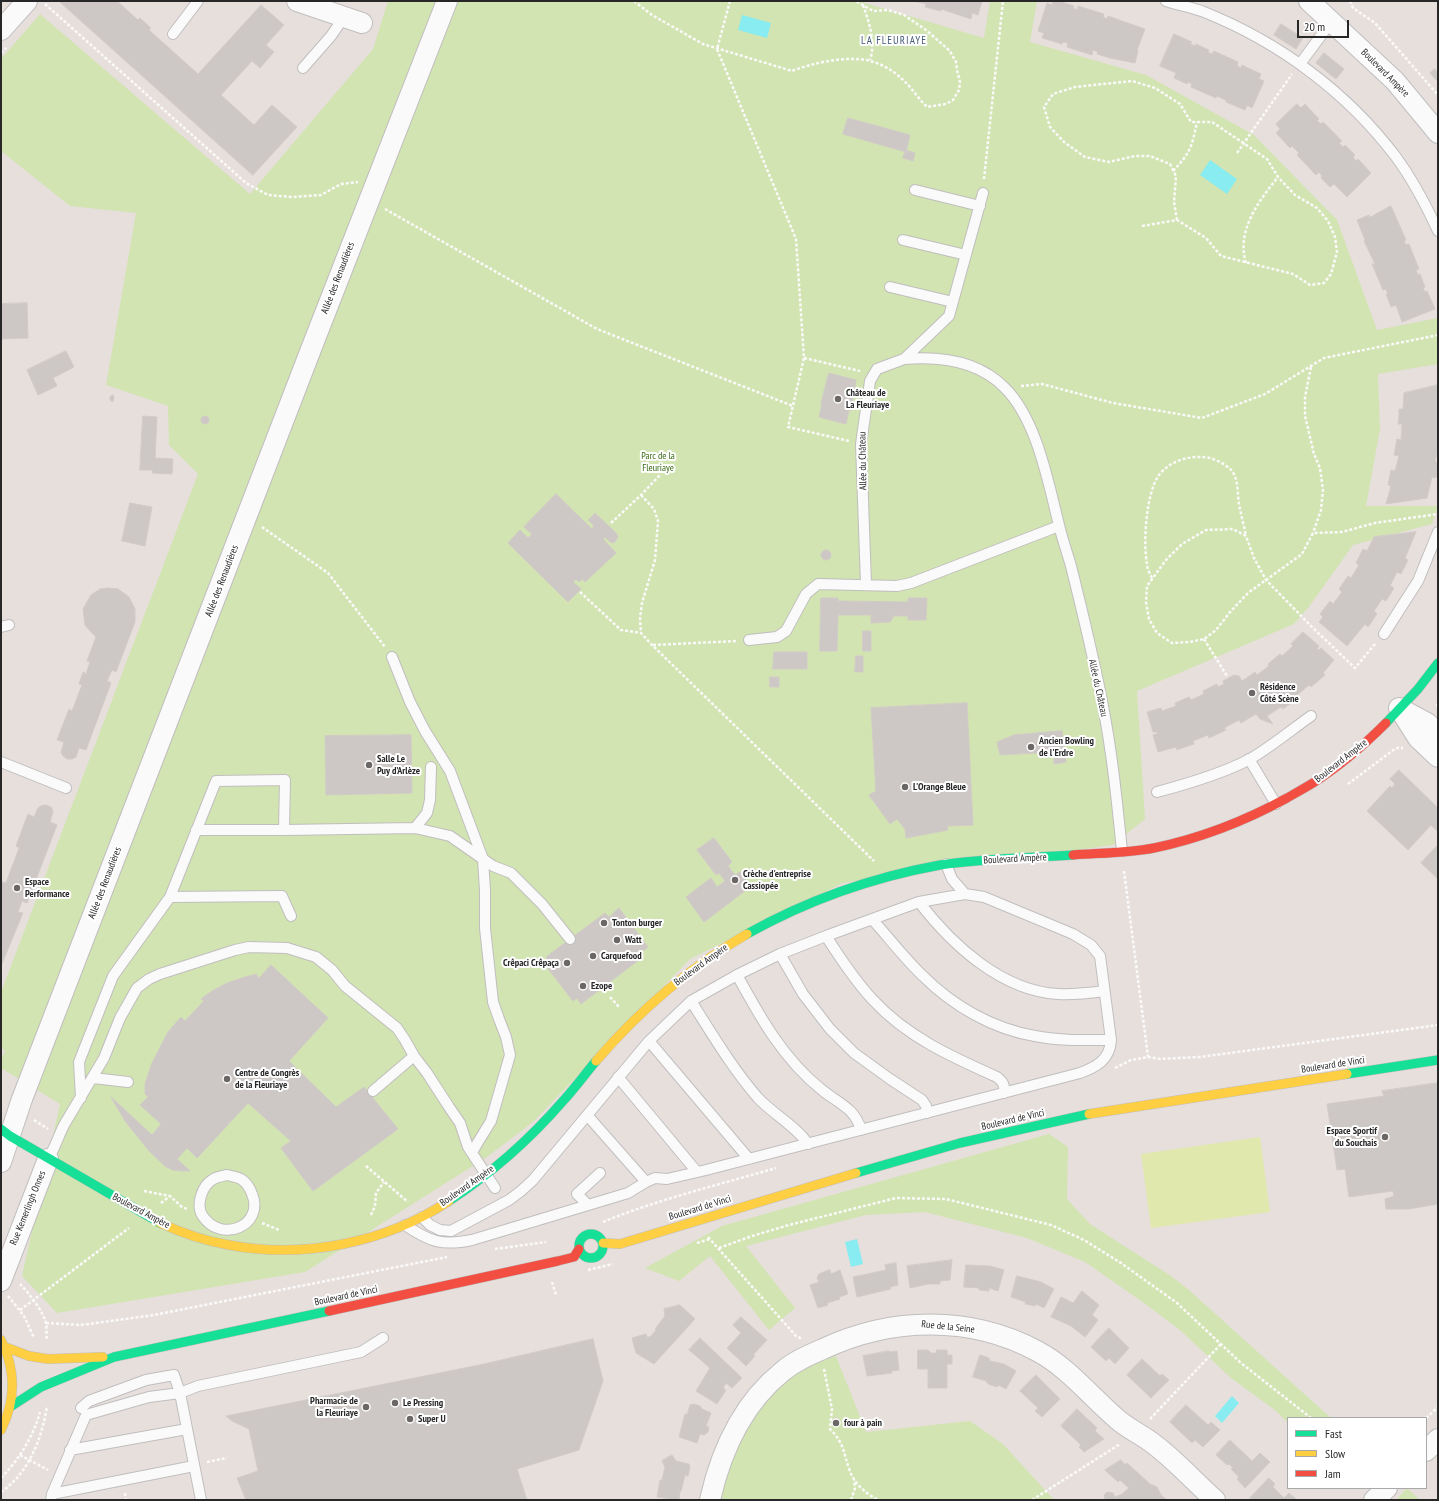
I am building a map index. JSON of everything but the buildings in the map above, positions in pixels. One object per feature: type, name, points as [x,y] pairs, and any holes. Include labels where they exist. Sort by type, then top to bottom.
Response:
[{"type":"main road","name":"Boulevard Ampère","points":[[6,1132],[48,1159],[77,1174],[145,1216],[187,1234],[213,1242],[272,1251],[307,1249],[345,1243],[381,1234],[422,1217],[486,1174],[512,1153],[560,1105],[600,1056],[632,1023],[674,984],[704,961],[736,940],[783,916],[841,892],[885,877],[962,862],[1122,852],[1160,847],[1221,829],[1276,804],[1322,778],[1374,735],[1424,682],[1438,662]]},
{"type":"main road","name":"Boulevard de Vinci","points":[[603,1243],[620,1244],[960,1143],[1074,1117],[1438,1060]]},
{"type":"main road","points":[[586,1235],[598,1236],[603,1243],[601,1254],[590,1259],[583,1256],[579,1249],[580,1241],[586,1235]]},
{"type":"main road","name":"Boulevard de Vinci","points":[[10,1407],[41,1387],[114,1357],[558,1261],[574,1257],[579,1249]]},
{"type":"main road","name":"Boulevard de Vinci","points":[[3,1343],[29,1356],[48,1359],[114,1357]]},
{"type":"main road","points":[[1,1430],[5,1424],[10,1407],[13,1387],[11,1366],[3,1343]]},
{"type":"street","points":[[1,30],[27,1]]},
{"type":"street","points":[[297,1],[362,23]]},
{"type":"street","name":"Allée des Renaudières","points":[[1,1162],[6,1132],[18,1110],[369,199],[447,1]]},
{"type":"street","name":"Boulevard Ampère","points":[[1309,1],[1395,81],[1438,133]]},
{"type":"street","points":[[1399,708],[1427,723],[1438,734]]},
{"type":"street","points":[[1399,708],[1418,738],[1438,757]]},
{"type":"street","name":"Rue Kemerlingh Onnes","points":[[1,1281],[48,1159]]},
{"type":"street","name":"Rue de la Seine","points":[[710,1500],[718,1469],[734,1432],[757,1399],[782,1372],[794,1362],[859,1334],[891,1327],[922,1324],[981,1330],[999,1335],[1037,1351],[1055,1362],[1074,1377],[1119,1421],[1154,1444],[1215,1500]]},
{"type":"street","points":[[1427,1450],[1438,1439]]},
{"type":"street","points":[[1374,1500],[1386,1489]]},
{"type":"lane","points":[[173,34],[198,1]]},
{"type":"lane","points":[[1166,1],[1203,12],[1242,29],[1300,64],[1333,89],[1368,123],[1396,157],[1420,194],[1438,231]]},
{"type":"lane","points":[[303,68],[331,36],[344,17]]},
{"type":"lane","points":[[1300,64],[1331,22]]},
{"type":"lane","points":[[915,190],[980,206]]},
{"type":"lane","name":"Allée du Château","points":[[904,359],[949,316],[983,193]]},
{"type":"lane","points":[[902,240],[966,256]]},
{"type":"lane","points":[[890,287],[953,302]]},
{"type":"lane","name":"Allée du Château","points":[[866,584],[861,444],[870,381],[873,374],[882,366],[904,359],[930,358],[962,363],[991,376],[1005,387],[1016,400],[1039,450],[1049,483],[1059,526],[1071,565],[1102,702],[1112,758],[1122,852]]},
{"type":"lane","points":[[749,640],[778,637],[786,631],[806,594],[818,584],[866,584],[897,586],[911,583],[1059,526]]},
{"type":"lane","points":[[1384,634],[1418,581],[1438,532]]},
{"type":"lane","points":[[392,657],[410,702],[425,731],[450,771],[483,859],[486,939],[493,1002],[498,1019],[506,1037],[510,1055],[491,1122],[472,1152]]},
{"type":"lane","points":[[1157,792],[1192,782],[1249,759],[1269,747],[1311,716]]},
{"type":"lane","points":[[1249,759],[1276,804]]},
{"type":"lane","points":[[1,762],[66,788]]},
{"type":"lane","points":[[416,828],[427,813],[430,800],[431,768]]},
{"type":"lane","points":[[81,1098],[79,1062],[113,976],[170,897],[216,781],[285,780],[284,830]]},
{"type":"lane","points":[[196,830],[416,828],[450,836],[493,866],[511,873],[542,904],[570,940]]},
{"type":"lane","points":[[946,864],[952,879],[965,894]]},
{"type":"lane","points":[[405,1224],[427,1238],[455,1244],[628,1193],[655,1178],[667,1179],[698,1172],[1080,1073],[1095,1067],[1111,1049],[1100,956],[1090,945],[1073,934],[984,897],[965,894],[920,902],[826,936],[780,954],[737,975],[691,1001],[649,1041],[533,1180],[509,1200],[451,1231],[440,1230],[430,1225],[422,1217]]},
{"type":"lane","points":[[170,897],[282,896],[290,916]]},
{"type":"lane","points":[[920,902],[946,934],[963,951],[983,965],[1019,985],[1034,990],[1059,994],[1104,991]]},
{"type":"lane","points":[[872,919],[923,976],[943,994],[971,1013],[998,1026],[1034,1036],[1083,1040],[1111,1040]]},
{"type":"lane","points":[[826,936],[859,984],[873,1001],[892,1018],[934,1047],[956,1059],[997,1077],[1002,1081],[1005,1087],[1004,1093]]},
{"type":"lane","points":[[48,1159],[55,1149],[58,1137],[64,1125],[104,1058],[120,1018],[137,988],[149,979],[160,974],[200,960],[249,947],[287,948],[316,957],[332,970],[345,986],[396,1028],[460,1123],[468,1147],[495,1188]]},
{"type":"lane","points":[[780,954],[803,994],[815,1011],[842,1042],[854,1053],[922,1100],[926,1106],[927,1113]]},
{"type":"lane","points":[[737,975],[754,1007],[783,1050],[810,1080],[855,1115],[861,1130]]},
{"type":"lane","points":[[691,1001],[740,1076],[759,1099],[778,1117],[803,1136],[808,1144]]},
{"type":"lane","points":[[649,1041],[749,1159]]},
{"type":"lane","points":[[373,1091],[414,1056]]},
{"type":"lane","points":[[618,1077],[698,1172]]},
{"type":"lane","points":[[93,1078],[128,1082]]},
{"type":"lane","points":[[587,1115],[646,1182]]},
{"type":"lane","points":[[588,1204],[577,1194],[600,1173]]},
{"type":"lane","points":[[227,1175],[241,1179],[249,1187],[254,1199],[253,1213],[244,1224],[233,1230],[220,1229],[209,1224],[201,1214],[200,1202],[203,1190],[212,1179],[227,1175]]},
{"type":"lane","points":[[213,1242],[220,1229]]},
{"type":"lane","points":[[83,1412],[149,1396],[180,1393],[198,1386],[361,1352],[383,1338]]},
{"type":"lane","points":[[51,1497],[70,1450],[83,1412],[89,1401],[146,1380],[174,1375],[180,1393],[201,1500]]},
{"type":"lane","points":[[70,1450],[187,1429]]},
{"type":"lane","points":[[51,1497],[194,1466]]},
{"type":"path","points":[[42,1],[246,183],[268,195],[292,197],[320,195],[340,184],[376,181]]},
{"type":"path","points":[[634,1],[652,16],[673,29],[703,44],[717,49],[792,71],[804,66],[827,61],[850,59],[870,60],[886,67],[903,79],[927,107],[946,104],[953,100],[959,90],[960,82],[956,62],[950,51],[938,39],[904,15],[888,10],[873,11],[856,1]]},
{"type":"path","points":[[730,1],[717,49],[796,239],[804,358],[788,427],[861,444]]},
{"type":"path","points":[[983,193],[1003,1]]},
{"type":"path","points":[[1350,1],[1353,8],[1375,23],[1438,95]]},
{"type":"path","points":[[863,5],[873,40],[872,55],[870,60]]},
{"type":"path","points":[[1237,153],[1300,64]]},
{"type":"path","points":[[1142,226],[1177,220],[1206,238],[1221,256],[1293,274],[1310,285],[1324,283],[1331,274],[1337,252],[1335,237],[1328,221],[1317,208],[1295,195],[1278,177],[1267,159],[1212,122],[1191,122],[1180,104],[1155,88],[1132,81],[1074,87],[1053,94],[1044,107],[1050,127],[1064,142],[1085,157],[1109,162],[1135,156],[1150,156],[1170,164],[1176,176],[1174,202],[1177,220]]},
{"type":"path","points":[[1173,171],[1184,160],[1192,145],[1197,122]]},
{"type":"path","points":[[1246,263],[1243,253],[1246,230],[1252,213],[1278,177]]},
{"type":"path","points":[[369,199],[598,329],[793,406]]},
{"type":"path","points":[[1005,387],[1042,384],[1113,403],[1202,418],[1265,394],[1324,358],[1438,335]]},
{"type":"path","points":[[804,358],[873,374]]},
{"type":"path","points":[[1246,536],[1233,529],[1206,530],[1182,544],[1147,586],[1146,602],[1149,618],[1157,633],[1172,643],[1190,642],[1204,639],[1216,630],[1248,593],[1302,554],[1313,533],[1321,510],[1323,490],[1320,468],[1314,454],[1306,416],[1305,396],[1311,367]]},
{"type":"path","points":[[1152,579],[1147,565],[1146,513],[1158,476],[1167,467],[1187,457],[1204,457],[1222,463],[1232,472],[1238,484],[1239,504],[1246,536],[1254,558],[1266,580],[1312,627],[1355,668],[1384,634]]},
{"type":"path","points":[[610,523],[642,495],[660,475]]},
{"type":"path","points":[[642,495],[654,509],[658,521],[655,560],[642,603],[640,618],[642,633],[652,646],[880,866],[885,877]]},
{"type":"path","points":[[1313,533],[1342,532],[1375,523],[1438,514]]},
{"type":"path","points":[[247,516],[328,573],[392,657]]},
{"type":"path","points":[[580,592],[621,630],[642,633]]},
{"type":"path","points":[[1204,639],[1227,676]]},
{"type":"path","points":[[652,646],[749,640]]},
{"type":"path","points":[[1122,852],[1148,1057],[1160,1059],[1200,1057],[1438,1025]]},
{"type":"path","points":[[1116,871],[1124,871]]},
{"type":"path","points":[[366,1166],[404,1199],[413,1203]]},
{"type":"path","points":[[368,1219],[373,1214],[376,1193],[384,1182]]},
{"type":"path","points":[[20,1310],[170,1196]]},
{"type":"path","points":[[719,1248],[789,1224],[896,1198],[946,1199],[1051,1225],[1084,1240],[1121,1264],[1177,1304],[1241,1363],[1310,1417]]},
{"type":"path","points":[[248,1220],[265,1223],[282,1231]]},
{"type":"path","points":[[1427,1417],[1438,1407]]},
{"type":"path","points":[[851,1500],[855,1488],[854,1479]]},
{"type":"green space","name":"Parc de la Fleuriaye","points":[[388,1],[858,1],[984,38],[990,1],[1037,1],[1030,42],[1146,75],[1254,135],[1337,220],[1377,330],[1438,318],[1438,364],[1378,374],[1380,429],[1366,506],[1438,506],[1432,524],[1353,545],[1308,608],[1294,624],[1137,691],[1145,819],[1113,845],[843,883],[690,959],[533,1122],[487,1157],[305,1272],[57,1313],[22,1276],[60,1104],[1,1068],[1,1061],[5,1050],[1,1048],[1,992],[198,474],[169,445],[168,406],[106,385],[136,213],[70,206],[1,151],[1,59],[40,14],[250,194],[373,49]]},
{"type":"green space","points":[[1049,1134],[1068,1147],[1067,1199],[1090,1224],[1171,1276],[1189,1290],[1330,1417],[1287,1417],[1287,1422],[1275,1410],[1231,1378],[1180,1330],[1085,1262],[1027,1238],[925,1212],[866,1215],[746,1246],[795,1308],[769,1330],[710,1256],[679,1281],[645,1268],[722,1226]]},
{"type":"green space","points":[[1260,1137],[1270,1212],[1151,1228],[1141,1154]]},
{"type":"green space","points":[[836,1356],[866,1432],[970,1421],[1003,1444],[1054,1500],[717,1500],[739,1431],[792,1371]]},
{"type":"green space","points":[[1406,1489],[1408,1489],[1420,1500],[1396,1500]]},
{"type":"water","points":[[742,15],[771,23],[767,38],[738,30]]},
{"type":"water","points":[[1210,160],[1237,179],[1227,194],[1200,175]]},
{"type":"water","points":[[857,1239],[863,1264],[851,1267],[845,1242]]},
{"type":"water","points":[[1232,1396],[1239,1403],[1222,1423],[1215,1416]]},
{"type":"traffic: fast","points":[[1386,723],[1418,689],[1438,663]]},
{"type":"traffic: fast","points":[[747,934],[817,901],[865,883],[890,876],[940,865],[973,861],[1073,855]]},
{"type":"traffic: fast","points":[[1347,1074],[1438,1060]]},
{"type":"traffic: fast","points":[[449,1201],[480,1179],[524,1142],[567,1096],[596,1061]]},
{"type":"traffic: fast","points":[[856,1173],[960,1143],[1089,1114]]},
{"type":"traffic: fast","points":[[1,1129],[10,1136],[160,1223]]},
{"type":"traffic: fast","points":[[591,1234],[600,1237],[603,1246],[600,1255],[591,1258],[582,1255],[579,1246],[582,1237],[591,1234]]},
{"type":"traffic: fast","points":[[10,1407],[41,1387],[114,1357],[329,1311]]},
{"type":"traffic: slow","points":[[596,1061],[612,1043],[666,991],[705,961],[747,934]]},
{"type":"traffic: slow","points":[[1089,1114],[1347,1074]]},
{"type":"traffic: slow","points":[[603,1243],[620,1244],[856,1173]]},
{"type":"traffic: slow","points":[[160,1223],[194,1236],[229,1245],[257,1249],[286,1250],[315,1248],[343,1244],[398,1228],[424,1216],[449,1201]]},
{"type":"traffic: slow","points":[[1,1340],[6,1351],[12,1374],[12,1396],[6,1419],[1,1430]]},
{"type":"traffic: slow","points":[[5,1347],[29,1356],[48,1359],[103,1357]]},
{"type":"traffic: jam","points":[[1073,855],[1144,850],[1172,844],[1223,828],[1287,798],[1325,775],[1370,739],[1386,723]]},
{"type":"traffic: jam","points":[[329,1311],[558,1261],[574,1257],[579,1249]]},
{"type":"place","name":"Château de La Fleuriaye","points":[[838,399]]},
{"type":"place","name":"Résidence Côté Scène","points":[[1252,693]]},
{"type":"place","name":"Ancien Bowling de l'Erdre","points":[[1031,747]]},
{"type":"place","name":"Salle Le Puy d’Arlèze","points":[[369,765]]},
{"type":"place","name":"L'Orange Bleue","points":[[905,787]]},
{"type":"place","name":"Crèche d'entreprise Cassiopée","points":[[735,880]]},
{"type":"place","name":"Espace Performance","points":[[17,888]]},
{"type":"place","name":"Tonton burger","points":[[604,923]]},
{"type":"place","name":"Watt","points":[[617,940]]},
{"type":"place","name":"Carquefood","points":[[593,956]]},
{"type":"place","name":"Crêpaci Crêpaça","points":[[567,963]]},
{"type":"place","name":"Ezope","points":[[583,986]]},
{"type":"place","name":"Centre de Congrès de la Fleuriaye","points":[[227,1079]]},
{"type":"place","name":"Espace Sportif du Souchais","points":[[1385,1137]]},
{"type":"place","name":"Le Pressing","points":[[395,1403]]},
{"type":"place","name":"Pharmacie de la Fleuriaye","points":[[366,1407]]},
{"type":"place","name":"Super U","points":[[410,1419]]},
{"type":"place","name":"four à pain","points":[[836,1423]]},
{"type":"district","name":"LA FLEURIAYE","points":[[894,41]]}]
